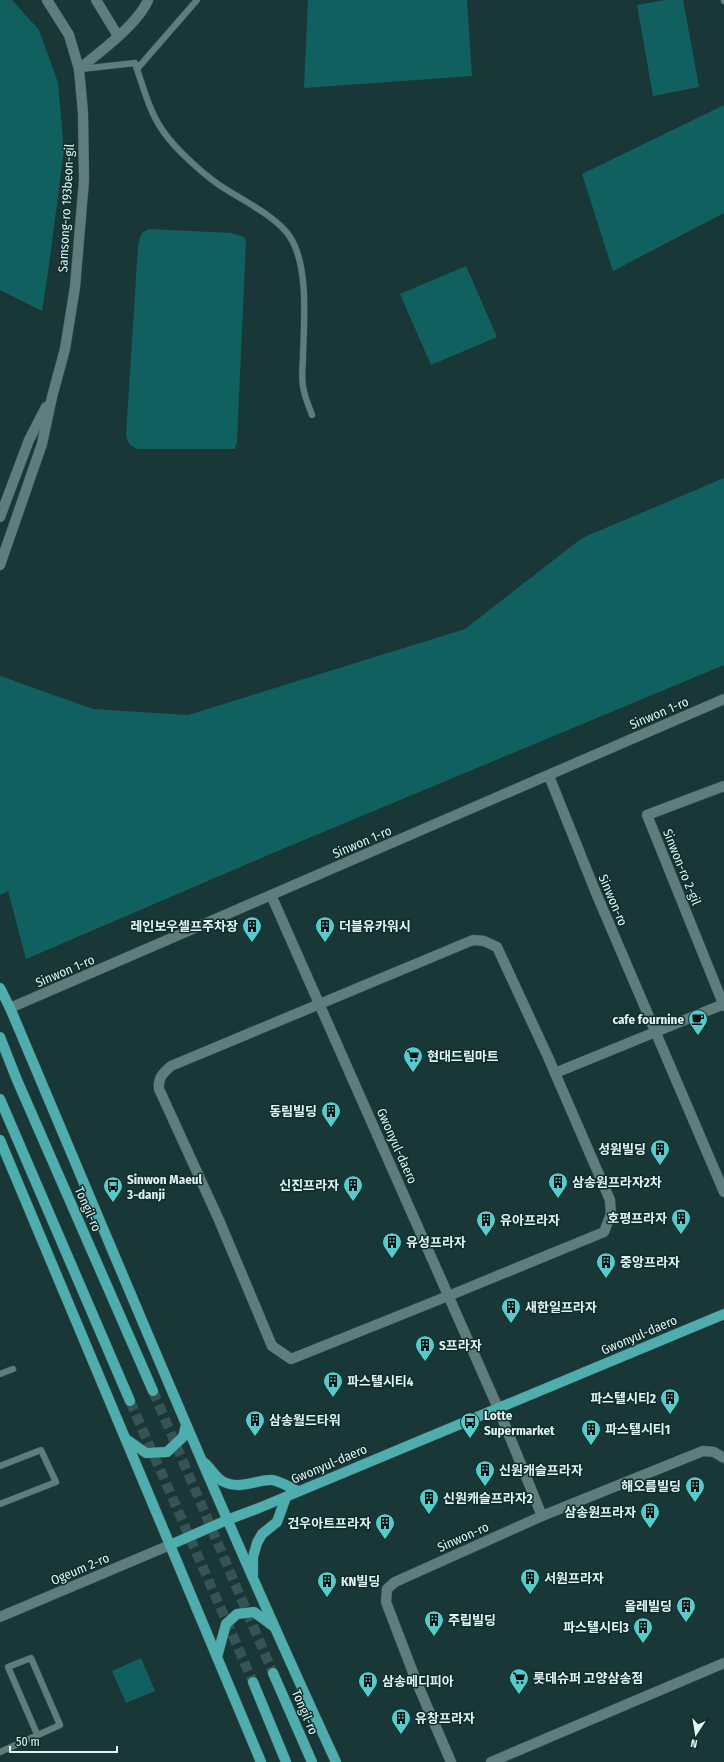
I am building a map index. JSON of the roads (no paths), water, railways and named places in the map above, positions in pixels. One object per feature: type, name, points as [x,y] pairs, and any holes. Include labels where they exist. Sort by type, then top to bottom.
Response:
[{"type":"main road","points":[[0,988],[10,1008],[200,1460],[273,1626],[336,1762]]},
{"type":"main road","name":"Tongil-ro","points":[[0,1037],[20,1088],[153,1392]]},
{"type":"main road","points":[[0,1099],[130,1401]]},
{"type":"main road","points":[[0,1140],[261,1762]]},
{"type":"main road","name":"Gwonyul-daero","points":[[170,1545],[724,1314]]},
{"type":"main road","points":[[126,1440],[146,1453],[167,1452],[183,1437],[186,1425]]},
{"type":"main road","points":[[200,1460],[210,1466],[222,1481],[236,1485],[248,1485],[272,1480],[298,1491]]},
{"type":"main road","points":[[252,1576],[254,1568],[254,1553],[257,1543],[262,1534],[277,1522],[286,1497]]},
{"type":"main road","points":[[217,1657],[226,1624],[237,1614],[254,1612],[273,1626]]},
{"type":"main road","name":"Tongil-ro","points":[[273,1673],[312,1762]]},
{"type":"main road","points":[[252,1682],[286,1762]]},
{"type":"street","name":"Samsong-ro 193beon-gil","points":[[0,565],[42,444],[52,396],[65,349],[75,288],[84,173],[83,113],[79,69],[69,35],[47,0]]},
{"type":"street","points":[[96,0],[118,36]]},
{"type":"street","points":[[79,69],[118,36],[144,10],[148,0]]},
{"type":"street","name":"Samsong-ro 193beon-gil","points":[[0,517],[29,440],[52,396]]},
{"type":"street","name":"Sinwon 1-ro","points":[[10,1008],[724,699]]},
{"type":"street","name":"Sinwon-ro","points":[[549,776],[596,893],[724,1192]]},
{"type":"street","name":"Sinwon-ro 2-gil","points":[[724,786],[647,815],[724,1005]]},
{"type":"street","name":"Gwonyul-daero","points":[[271,895],[498,1408]]},
{"type":"street","points":[[473,940],[484,941],[497,947],[555,1073],[610,1200],[611,1214],[604,1232],[291,1359],[272,1346],[219,1220],[160,1089],[159,1081],[162,1074],[171,1066],[473,940]]},
{"type":"street","points":[[555,1073],[724,1005]]},
{"type":"street","points":[[498,1408],[542,1516]]},
{"type":"street","name":"Sinwon-ro","points":[[451,1762],[417,1683],[386,1602],[387,1589],[395,1582],[542,1516],[702,1451],[714,1452],[724,1458]]},
{"type":"street","name":"Ogeum 2-ro","points":[[0,1616],[170,1545]]},
{"type":"street","points":[[491,1762],[724,1663]]},
{"type":"lane","points":[[137,69],[196,0]]},
{"type":"lane","points":[[79,69],[135,64],[151,108],[163,131],[184,154],[206,174],[225,189],[252,205],[290,235],[298,252],[305,307],[302,386],[312,415]]},
{"type":"lane","points":[[0,1374],[12,1369]]},
{"type":"lane","points":[[0,1466],[41,1450],[56,1482],[0,1504]]},
{"type":"lane","points":[[0,1752],[36,1734],[60,1725],[31,1658],[8,1667],[36,1734]]},
{"type":"tunnel","points":[[153,1391],[273,1673]]},
{"type":"tunnel","points":[[130,1401],[253,1682]]},
{"type":"place","name":"레인보우셀프주차장","points":[[252,943]]},
{"type":"place","name":"더블유카워시","points":[[325,943]]},
{"type":"place","name":"cafe fournine","points":[[698,1036]]},
{"type":"place","name":"현대드림마트","points":[[413,1073]]},
{"type":"place","name":"동림빌딩","points":[[331,1128]]},
{"type":"place","name":"성원빌딩","points":[[660,1166]]},
{"type":"place","name":"삼송원프라자2차","points":[[558,1199]]},
{"type":"place","name":"신진프라자","points":[[353,1202]]},
{"type":"place","name":"Sinwon Maeul 3-danji","points":[[113,1203]]},
{"type":"place","name":"호평프라자","points":[[681,1235]]},
{"type":"place","name":"유아프라자","points":[[486,1237]]},
{"type":"place","name":"유성프라자","points":[[392,1259]]},
{"type":"place","name":"중앙프라자","points":[[606,1279]]},
{"type":"place","name":"새한일프라자","points":[[511,1324]]},
{"type":"place","name":"S프라자","points":[[425,1362]]},
{"type":"place","name":"파스텔시티4","points":[[333,1398]]},
{"type":"place","name":"파스텔시티2","points":[[670,1415]]},
{"type":"place","name":"삼송월드타워","points":[[255,1437]]},
{"type":"place","name":"Lotte Supermarket","points":[[470,1439]]},
{"type":"place","name":"파스텔시티1","points":[[591,1446]]},
{"type":"place","name":"신원캐슬프라자","points":[[485,1487]]},
{"type":"place","name":"해오름빌딩","points":[[695,1503]]},
{"type":"place","name":"신원캐슬프라자2","points":[[429,1515]]},
{"type":"place","name":"삼송원프라자","points":[[650,1529]]},
{"type":"place","name":"건우아트프라자","points":[[385,1540]]},
{"type":"place","name":"서원프라자","points":[[530,1595]]},
{"type":"place","name":"KN빌딩","points":[[327,1598]]},
{"type":"place","name":"올레빌딩","points":[[686,1623]]},
{"type":"place","name":"주립빌딩","points":[[434,1637]]},
{"type":"place","name":"파스텔시티3","points":[[643,1644]]},
{"type":"place","name":"롯데슈퍼 고양삼송점","points":[[519,1695]]},
{"type":"place","name":"삼송메디피아","points":[[368,1698]]},
{"type":"place","name":"유창프라자","points":[[401,1735]]}]
